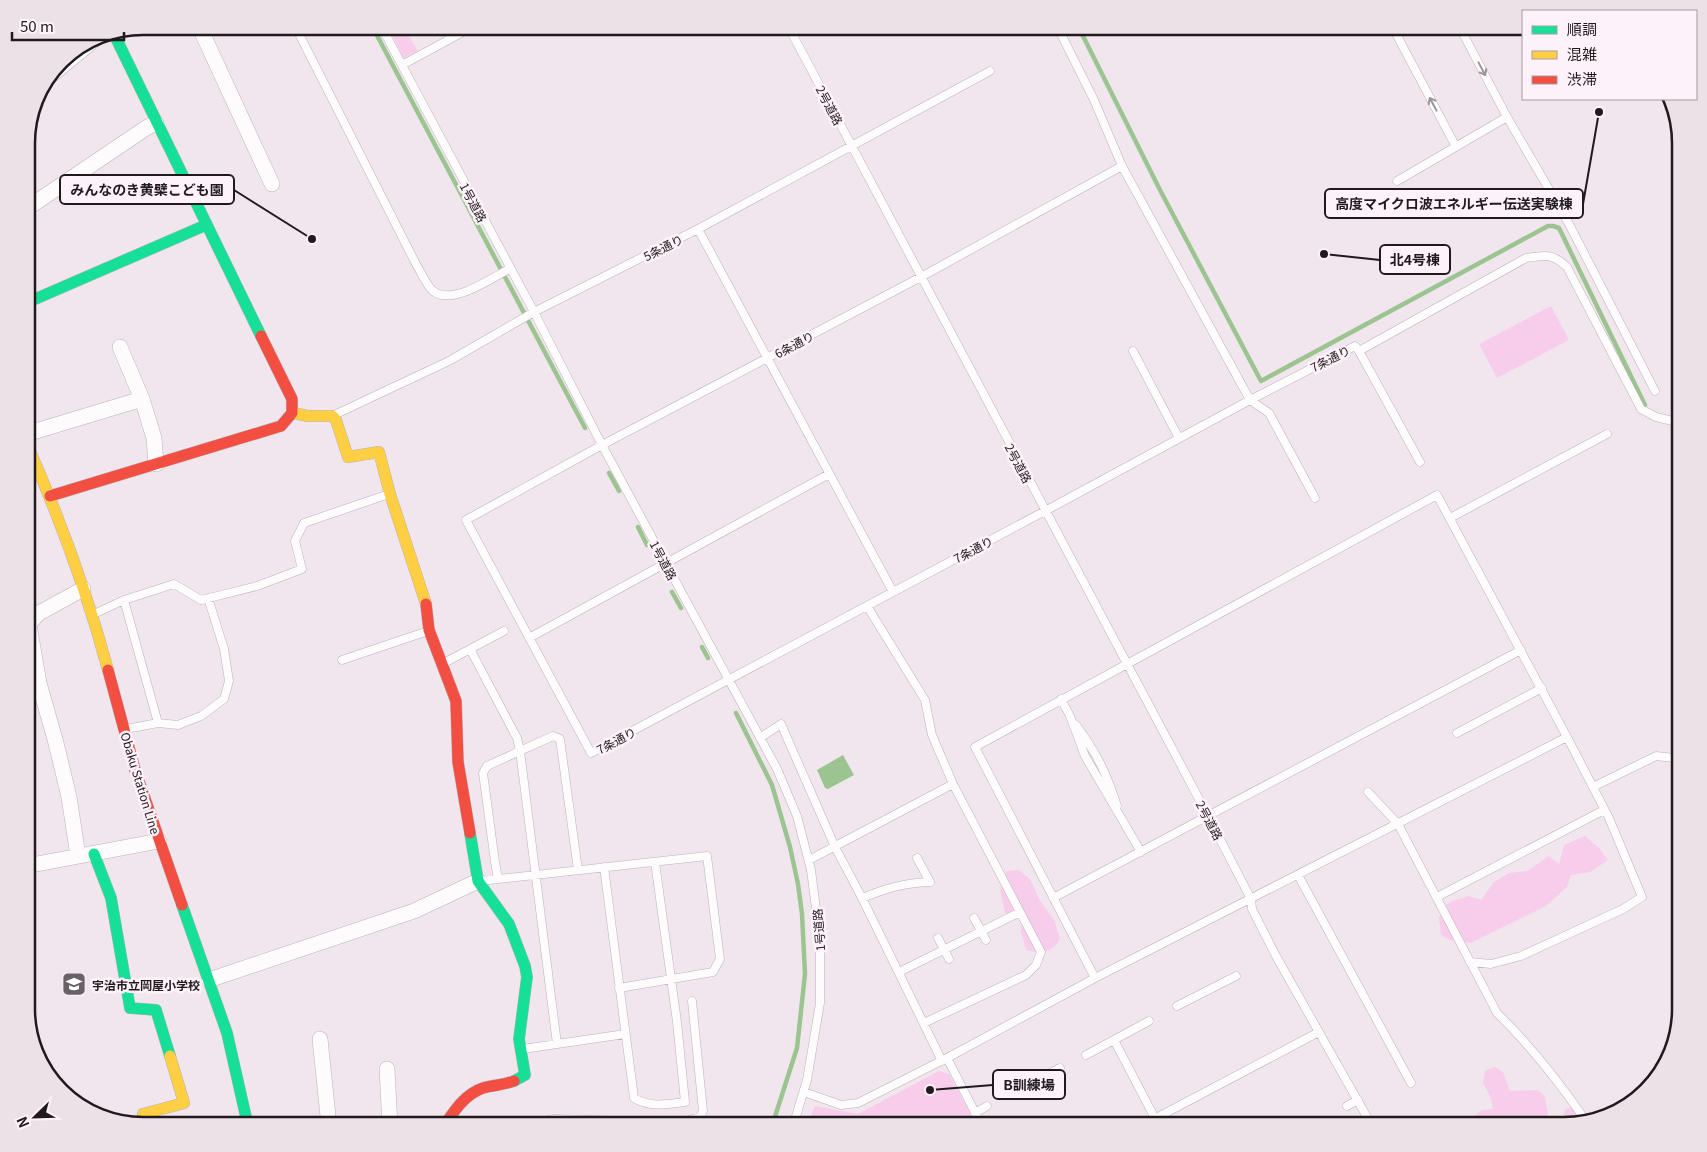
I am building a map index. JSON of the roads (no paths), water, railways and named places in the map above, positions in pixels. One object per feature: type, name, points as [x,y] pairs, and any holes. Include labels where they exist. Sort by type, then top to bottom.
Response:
[{"type":"street","points":[[203,35],[272,184]]},
{"type":"street","points":[[50,496],[281,426],[289,420],[293,413],[293,400],[288,388],[206,225],[116,39]]},
{"type":"street","points":[[35,203],[156,123]]},
{"type":"street","points":[[35,299],[206,225]]},
{"type":"street","points":[[120,347],[142,399],[154,438],[156,464]]},
{"type":"street","points":[[35,431],[142,399]]},
{"type":"street","points":[[293,413],[308,416],[332,416],[336,420],[348,456],[379,452],[390,494],[425,600],[429,630],[456,701],[458,762],[478,881],[509,924],[525,966],[526,977],[519,1040],[525,1075],[517,1082],[477,1091],[460,1105],[451,1117]]},
{"type":"street","name":"Obaku Station Line","points":[[35,462],[50,496],[93,615],[124,730],[159,841],[227,1033],[246,1117]]},
{"type":"street","points":[[35,618],[39,613],[84,589]]},
{"type":"street","points":[[35,662],[69,797],[78,856]]},
{"type":"street","points":[[35,864],[159,841]]},
{"type":"street","points":[[94,854],[111,898],[130,1008],[156,1010],[184,1103],[143,1114],[143,1117]]},
{"type":"street","points":[[209,980],[414,911],[478,881]]},
{"type":"street","points":[[320,1039],[328,1117]]},
{"type":"street","points":[[387,1069],[390,1117]]},
{"type":"lane","points":[[300,35],[416,264],[432,290],[440,295],[459,294],[509,269]]},
{"type":"lane","name":"1号道路","points":[[387,35],[532,313],[728,680],[778,769],[797,816],[808,860],[820,939],[820,1003],[807,1080],[796,1117]]},
{"type":"lane","points":[[402,65],[457,35]]},
{"type":"lane","name":"2号道路","points":[[793,35],[1208,816],[1251,899],[1252,909],[1276,956],[1367,1117]]},
{"type":"lane","points":[[1062,35],[1094,100],[1122,166],[1250,400],[1269,413],[1315,498]]},
{"type":"lane","points":[[1397,35],[1456,147]]},
{"type":"lane","points":[[1464,35],[1507,117],[1568,222],[1655,391]]},
{"type":"lane","name":"5条通り","points":[[332,416],[449,361],[532,313],[698,228],[990,71]]},
{"type":"lane","points":[[1397,181],[1507,117]]},
{"type":"lane","name":"6条通り","points":[[529,638],[466,520],[602,444],[921,277],[1122,166]]},
{"type":"lane","points":[[698,228],[893,592]]},
{"type":"lane","name":"7条通り","points":[[529,638],[591,753],[1250,400],[1357,348],[1526,258],[1542,256],[1556,258],[1566,267],[1641,409],[1656,417],[1672,421]]},
{"type":"lane","points":[[1357,348],[1420,462]]},
{"type":"lane","points":[[1133,351],[1179,438]]},
{"type":"lane","points":[[1450,518],[1607,434]]},
{"type":"lane","points":[[529,638],[829,474]]},
{"type":"lane","points":[[93,615],[124,600],[174,584],[201,600],[257,586],[302,569],[295,541],[304,523],[390,494]]},
{"type":"lane","points":[[1095,978],[975,747],[1437,494],[1542,688],[1593,787],[1642,897],[1623,909],[1521,956],[1491,964],[1470,962]]},
{"type":"lane","points":[[124,730],[158,724],[178,725],[201,716],[224,699],[229,681],[224,649],[208,598]]},
{"type":"lane","points":[[124,600],[158,724]]},
{"type":"lane","points":[[866,606],[925,700],[932,735],[953,784],[1041,952],[1036,965],[1026,975],[924,1023]]},
{"type":"lane","points":[[342,660],[429,630]]},
{"type":"lane","points":[[442,663],[504,631]]},
{"type":"lane","points":[[470,649],[517,738],[520,751],[557,1044]]},
{"type":"lane","points":[[1053,898],[1521,650]]},
{"type":"lane","points":[[1458,733],[1542,688]]},
{"type":"lane","points":[[1061,699],[1070,716],[1085,756],[1100,785],[1141,852]]},
{"type":"lane","points":[[760,738],[781,724],[835,846],[924,1023],[977,1117]]},
{"type":"lane","points":[[498,879],[494,862],[483,773],[487,766],[554,736],[560,740],[578,870]]},
{"type":"lane","points":[[804,1092],[841,1105],[858,1103],[944,1060],[1095,978],[1567,737]]},
{"type":"lane","points":[[1593,787],[1656,756],[1672,758]]},
{"type":"lane","points":[[808,860],[953,784]]},
{"type":"lane","points":[[1368,792],[1398,824],[1497,1013],[1558,1082],[1582,1115]]},
{"type":"lane","points":[[1437,897],[1604,810]]},
{"type":"lane","points":[[478,881],[707,856],[720,959],[714,972],[619,988]]},
{"type":"lane","points":[[862,898],[888,887],[907,883],[930,882],[917,858]]},
{"type":"lane","points":[[604,867],[634,1098],[642,1103],[662,1105],[685,1102],[677,1022],[655,862]]},
{"type":"lane","points":[[1298,875],[1411,1083]]},
{"type":"lane","points":[[899,972],[1020,912]]},
{"type":"lane","points":[[974,918],[986,940]]},
{"type":"lane","points":[[938,938],[949,959]]},
{"type":"lane","points":[[1177,1006],[1236,976]]},
{"type":"lane","points":[[692,1001],[703,1111],[700,1117]]},
{"type":"lane","points":[[1086,1055],[1149,1021]]},
{"type":"lane","points":[[1167,1117],[1319,1032]]},
{"type":"lane","points":[[521,1049],[626,1034]]},
{"type":"lane","points":[[1114,1040],[1155,1117]]},
{"type":"lane","points":[[1014,1092],[1060,1068]]},
{"type":"lane","points":[[1348,1106],[1358,1100]]},
{"type":"lane","points":[[975,1113],[987,1106]]},
{"type":"waterway","points":[[377,35],[585,428]]},
{"type":"waterway","points":[[1082,35],[1160,190],[1261,381],[1548,226],[1553,226],[1559,228],[1645,405]]},
{"type":"waterway","points":[[609,473],[619,491]]},
{"type":"waterway","points":[[638,527],[647,545]]},
{"type":"waterway","points":[[672,592],[681,608]]},
{"type":"waterway","points":[[702,647],[708,658]]},
{"type":"waterway","points":[[736,713],[772,785],[790,847],[802,914],[805,974],[797,1048],[775,1117]]},
{"type":"place","name":"高度マイクロ波エネルギー伝送実験棟","points":[[1599,112]]},
{"type":"place","name":"みんなのき黄檗こども園","points":[[312,239]]},
{"type":"place","name":"北4号棟","points":[[1324,254]]},
{"type":"place","name":"宇治市立岡屋小学校","points":[[74,984]]},
{"type":"place","name":"B訓練場","points":[[930,1090]]}]
